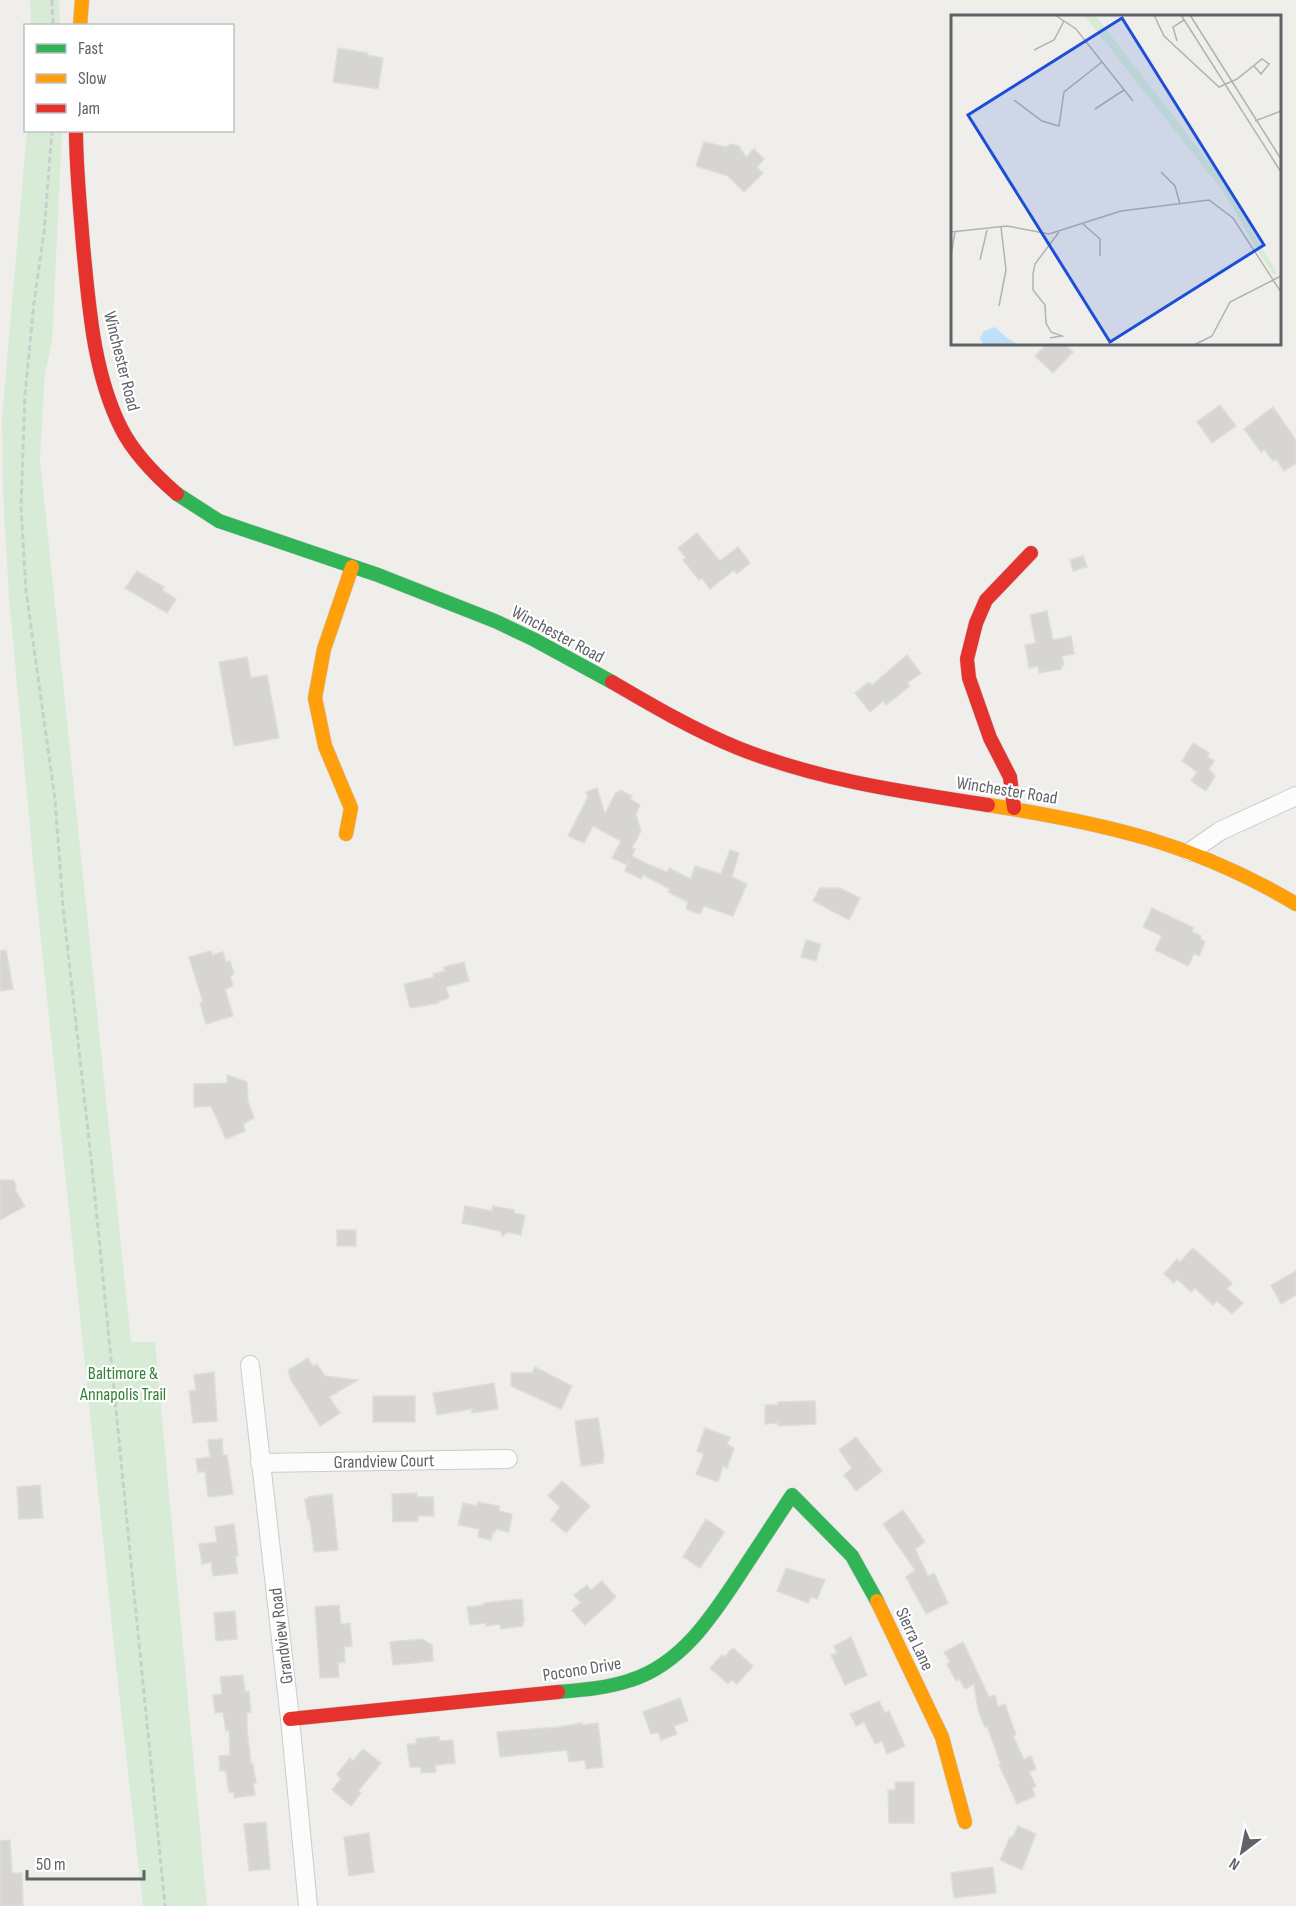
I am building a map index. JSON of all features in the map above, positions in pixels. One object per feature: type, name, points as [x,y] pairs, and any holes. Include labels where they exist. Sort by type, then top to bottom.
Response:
[{"type":"street","points":[[80,24],[82,0]]},
{"type":"street","name":"Winchester Road","points":[[76,132],[79,197],[91,318],[99,362],[109,396],[130,443],[144,462],[176,494],[219,521],[445,600],[501,624],[562,655],[663,713],[735,747],[855,783],[1014,808],[1115,828],[1190,852],[1255,880],[1296,904]]},
{"type":"street","points":[[1014,808],[1010,777],[990,738],[969,678],[968,659],[976,623],[986,600],[1031,553]]},
{"type":"street","points":[[346,834],[351,808],[325,746],[315,698],[324,649],[352,567]]},
{"type":"street","points":[[1190,852],[1220,831],[1296,796]]},
{"type":"street","name":"Grandview Road","points":[[250,1365],[290,1719],[308,1906]]},
{"type":"street","name":"Grandview Court","points":[[261,1463],[508,1459]]},
{"type":"street","name":"Pocono Drive","points":[[290,1719],[592,1689],[632,1680],[661,1665],[686,1646],[706,1624],[792,1495]]},
{"type":"street","name":"Sierra Lane","points":[[792,1495],[829,1530],[852,1556],[871,1588],[942,1737],[965,1822]]},
{"type":"path","points":[[52,0],[53,24]]},
{"type":"path","points":[[52,132],[44,232],[25,394],[21,508],[26,591],[55,799],[63,907],[93,1179],[165,1906]]},
{"type":"green space","points":[[30,0],[59,0],[60,24],[31,24]]},
{"type":"green space","name":"Baltimore & Annapolis Trail","points":[[27,132],[62,132],[52,342],[45,373],[40,459],[131,1342],[155,1342],[207,1906],[143,1906],[35,882],[9,597],[3,495],[2,418]]},
{"type":"building","points":[[338,48],[383,58],[378,89],[333,82]]},
{"type":"building","points":[[704,142],[726,147],[731,144],[739,146],[746,157],[754,149],[764,159],[757,167],[763,173],[744,192],[728,176],[696,166]]},
{"type":"building","points":[[1046,345],[1065,345],[1073,352],[1053,373],[1035,356]]},
{"type":"building","points":[[1220,405],[1236,426],[1212,443],[1197,422]]},
{"type":"building","points":[[1273,407],[1296,440],[1296,463],[1284,471],[1276,459],[1273,461],[1264,449],[1261,452],[1244,429]]},
{"type":"building","points":[[697,533],[720,561],[738,547],[750,563],[737,574],[734,570],[710,589],[702,578],[699,580],[683,560],[686,558],[678,548]]},
{"type":"building","points":[[1083,556],[1087,567],[1073,571],[1070,560]]},
{"type":"building","points":[[137,571],[164,587],[162,590],[176,599],[167,613],[125,588]]},
{"type":"building","points":[[1047,611],[1053,640],[1071,636],[1074,654],[1062,656],[1064,665],[1061,666],[1062,669],[1039,673],[1038,666],[1029,668],[1025,645],[1036,643],[1030,615]]},
{"type":"building","points":[[907,655],[921,673],[907,683],[910,686],[886,705],[883,701],[870,712],[855,693],[869,682],[872,685]]},
{"type":"building","points":[[247,657],[251,678],[267,675],[279,738],[234,746],[219,662]]},
{"type":"building","points":[[1193,743],[1209,753],[1207,757],[1214,761],[1209,769],[1215,776],[1206,791],[1191,781],[1197,772],[1182,761]]},
{"type":"building","points":[[597,788],[605,814],[616,792],[620,790],[632,796],[630,799],[640,805],[636,814],[641,831],[632,848],[635,849],[632,856],[647,864],[667,872],[669,868],[691,879],[695,866],[721,874],[730,850],[739,853],[732,877],[747,884],[733,916],[704,906],[700,914],[686,909],[688,902],[668,892],[670,889],[643,875],[641,879],[625,871],[629,860],[627,865],[612,858],[621,841],[593,826],[584,843],[568,836],[588,797],[586,792]]},
{"type":"building","points":[[820,888],[840,888],[860,898],[849,920],[813,901]]},
{"type":"building","points":[[1152,908],[1194,928],[1192,932],[1201,936],[1200,939],[1205,942],[1199,956],[1194,954],[1188,966],[1155,950],[1162,936],[1143,927]]},
{"type":"building","points":[[806,940],[821,944],[816,961],[801,957]]},
{"type":"building","points":[[6,950],[13,989],[0,991],[0,951]]},
{"type":"building","points":[[211,951],[212,955],[223,952],[226,962],[230,961],[234,974],[230,976],[233,986],[225,989],[233,1016],[206,1024],[200,1003],[203,1002],[189,957]]},
{"type":"building","points":[[464,962],[469,981],[446,987],[449,998],[439,1003],[410,1008],[404,984],[434,977],[433,974],[445,971],[444,967]]},
{"type":"building","points":[[227,1075],[247,1082],[248,1101],[254,1118],[243,1124],[245,1131],[226,1139],[211,1106],[194,1107],[194,1084],[227,1083]]},
{"type":"building","points":[[0,1180],[13,1180],[16,1185],[15,1190],[25,1206],[0,1220]]},
{"type":"building","points":[[465,1206],[492,1211],[493,1206],[514,1210],[514,1213],[525,1215],[521,1235],[507,1232],[503,1236],[500,1231],[462,1223]]},
{"type":"building","points":[[337,1230],[356,1230],[356,1246],[337,1246]]},
{"type":"building","points":[[1193,1248],[1232,1283],[1227,1289],[1243,1303],[1232,1314],[1217,1301],[1213,1305],[1195,1288],[1191,1292],[1177,1279],[1174,1283],[1164,1274],[1177,1259],[1180,1262]]},
{"type":"building","points":[[1296,1271],[1296,1295],[1281,1304],[1271,1285]]},
{"type":"building","points":[[308,1358],[313,1366],[317,1364],[325,1376],[358,1380],[329,1397],[340,1413],[320,1426],[291,1380],[288,1370]]},
{"type":"building","points":[[535,1367],[572,1386],[561,1409],[511,1386],[511,1373],[532,1373]]},
{"type":"building","points":[[214,1372],[217,1421],[193,1423],[189,1391],[196,1390],[194,1375]]},
{"type":"building","points":[[494,1383],[498,1409],[472,1413],[472,1409],[437,1415],[433,1393]]},
{"type":"building","points":[[373,1396],[415,1396],[415,1422],[373,1422]]},
{"type":"building","points":[[815,1401],[816,1424],[778,1426],[778,1423],[765,1424],[765,1405],[778,1405],[778,1402]]},
{"type":"building","points":[[598,1418],[604,1455],[603,1463],[581,1466],[575,1421]]},
{"type":"building","points":[[705,1428],[730,1437],[727,1444],[734,1448],[727,1468],[723,1466],[718,1482],[696,1474],[704,1454],[697,1451]]},
{"type":"building","points":[[856,1437],[882,1471],[856,1491],[844,1475],[852,1468],[839,1450]]},
{"type":"building","points":[[222,1439],[223,1455],[227,1455],[233,1494],[208,1497],[205,1472],[198,1472],[196,1459],[210,1457],[208,1440]]},
{"type":"building","points":[[562,1481],[590,1506],[566,1533],[551,1520],[560,1507],[548,1496]]},
{"type":"building","points":[[40,1485],[43,1518],[19,1519],[17,1487]]},
{"type":"building","points":[[417,1493],[417,1497],[433,1497],[434,1516],[418,1516],[418,1521],[393,1522],[392,1494]]},
{"type":"building","points":[[332,1494],[338,1550],[314,1552],[305,1499]]},
{"type":"building","points":[[478,1502],[499,1506],[499,1511],[512,1514],[509,1532],[496,1529],[495,1532],[493,1531],[491,1540],[478,1537],[479,1529],[458,1525],[463,1503],[477,1506]]},
{"type":"building","points":[[903,1510],[925,1542],[915,1549],[928,1576],[934,1573],[948,1603],[926,1614],[906,1577],[915,1570],[883,1524]]},
{"type":"building","points":[[706,1519],[724,1533],[700,1568],[683,1557]]},
{"type":"building","points":[[234,1524],[238,1573],[213,1576],[211,1562],[202,1564],[199,1544],[217,1542],[215,1527]]},
{"type":"building","points":[[786,1568],[825,1580],[817,1599],[811,1597],[808,1603],[777,1591]]},
{"type":"building","points":[[602,1581],[616,1597],[585,1625],[572,1610],[581,1603],[574,1595],[587,1585],[591,1590]]},
{"type":"building","points":[[522,1599],[523,1626],[501,1629],[500,1624],[470,1625],[467,1607]]},
{"type":"building","points":[[339,1605],[341,1624],[350,1623],[352,1646],[344,1647],[345,1662],[338,1663],[339,1677],[320,1678],[315,1607]]},
{"type":"building","points":[[235,1611],[237,1639],[216,1641],[214,1613]]},
{"type":"building","points":[[851,1637],[867,1675],[845,1685],[831,1655],[837,1653],[834,1646]]},
{"type":"building","points":[[423,1639],[432,1645],[433,1661],[393,1665],[390,1642]]},
{"type":"building","points":[[963,1642],[989,1697],[995,1695],[998,1707],[1005,1704],[1016,1735],[1013,1736],[1024,1759],[1031,1756],[1036,1769],[1029,1772],[1036,1786],[1032,1788],[1035,1796],[1017,1804],[999,1765],[1001,1765],[987,1726],[985,1727],[978,1710],[974,1684],[965,1689],[959,1679],[956,1681],[947,1664],[950,1662],[944,1652]]},
{"type":"building","points":[[733,1648],[753,1666],[737,1684],[731,1680],[728,1684],[710,1668],[722,1655],[724,1657]]},
{"type":"building","points":[[243,1675],[245,1692],[249,1691],[251,1712],[247,1712],[247,1729],[251,1764],[253,1764],[256,1783],[253,1783],[255,1795],[234,1798],[234,1792],[229,1792],[226,1771],[220,1771],[219,1756],[230,1755],[229,1730],[226,1731],[223,1712],[215,1713],[213,1695],[222,1694],[220,1677]]},
{"type":"building","points":[[680,1698],[688,1721],[674,1726],[677,1734],[661,1740],[658,1732],[651,1734],[643,1712]]},
{"type":"building","points":[[879,1701],[885,1713],[889,1711],[905,1746],[887,1754],[882,1741],[875,1744],[864,1722],[856,1726],[850,1714]]},
{"type":"building","points":[[582,1723],[582,1725],[598,1723],[603,1767],[586,1769],[585,1760],[569,1762],[567,1750],[500,1757],[497,1732]]},
{"type":"building","points":[[439,1737],[439,1741],[453,1740],[455,1763],[435,1765],[436,1772],[421,1773],[421,1767],[410,1767],[407,1744],[417,1744],[416,1739]]},
{"type":"building","points":[[363,1749],[381,1763],[358,1791],[361,1793],[351,1806],[332,1790],[341,1779],[337,1774],[350,1758],[353,1761]]},
{"type":"building","points":[[895,1782],[914,1782],[914,1823],[889,1823],[888,1790],[895,1790]]},
{"type":"building","points":[[266,1822],[270,1869],[249,1871],[244,1824]]},
{"type":"building","points":[[1018,1826],[1036,1834],[1022,1870],[1000,1860],[1010,1837],[1012,1838]]},
{"type":"building","points":[[369,1833],[374,1872],[349,1876],[344,1837]]},
{"type":"building","points":[[10,1840],[12,1873],[22,1873],[23,1906],[0,1906],[0,1841]]},
{"type":"building","points":[[993,1867],[996,1893],[954,1898],[951,1873]]},
{"type":"traffic: fast","points":[[177,494],[219,521],[378,575],[495,621],[612,682]]},
{"type":"traffic: fast","points":[[558,1692],[622,1683],[650,1672],[667,1662],[696,1634],[722,1602],[792,1495],[852,1556],[877,1601]]},
{"type":"traffic: slow","points":[[80,24],[82,0]]},
{"type":"traffic: slow","points":[[346,834],[351,808],[325,746],[315,698],[324,649],[352,567]]},
{"type":"traffic: slow","points":[[988,805],[1071,819],[1147,838],[1221,865],[1296,904]]},
{"type":"traffic: slow","points":[[877,1601],[942,1737],[965,1822]]},
{"type":"traffic: jam","points":[[76,132],[78,187],[88,291],[98,362],[104,384],[121,428],[132,447],[153,472],[177,494]]},
{"type":"traffic: jam","points":[[1014,808],[1010,777],[990,738],[969,678],[967,659],[976,623],[986,600],[1031,553]]},
{"type":"traffic: jam","points":[[612,682],[706,733],[768,759],[861,784],[988,805]]},
{"type":"traffic: jam","points":[[290,1719],[558,1692]]}]
